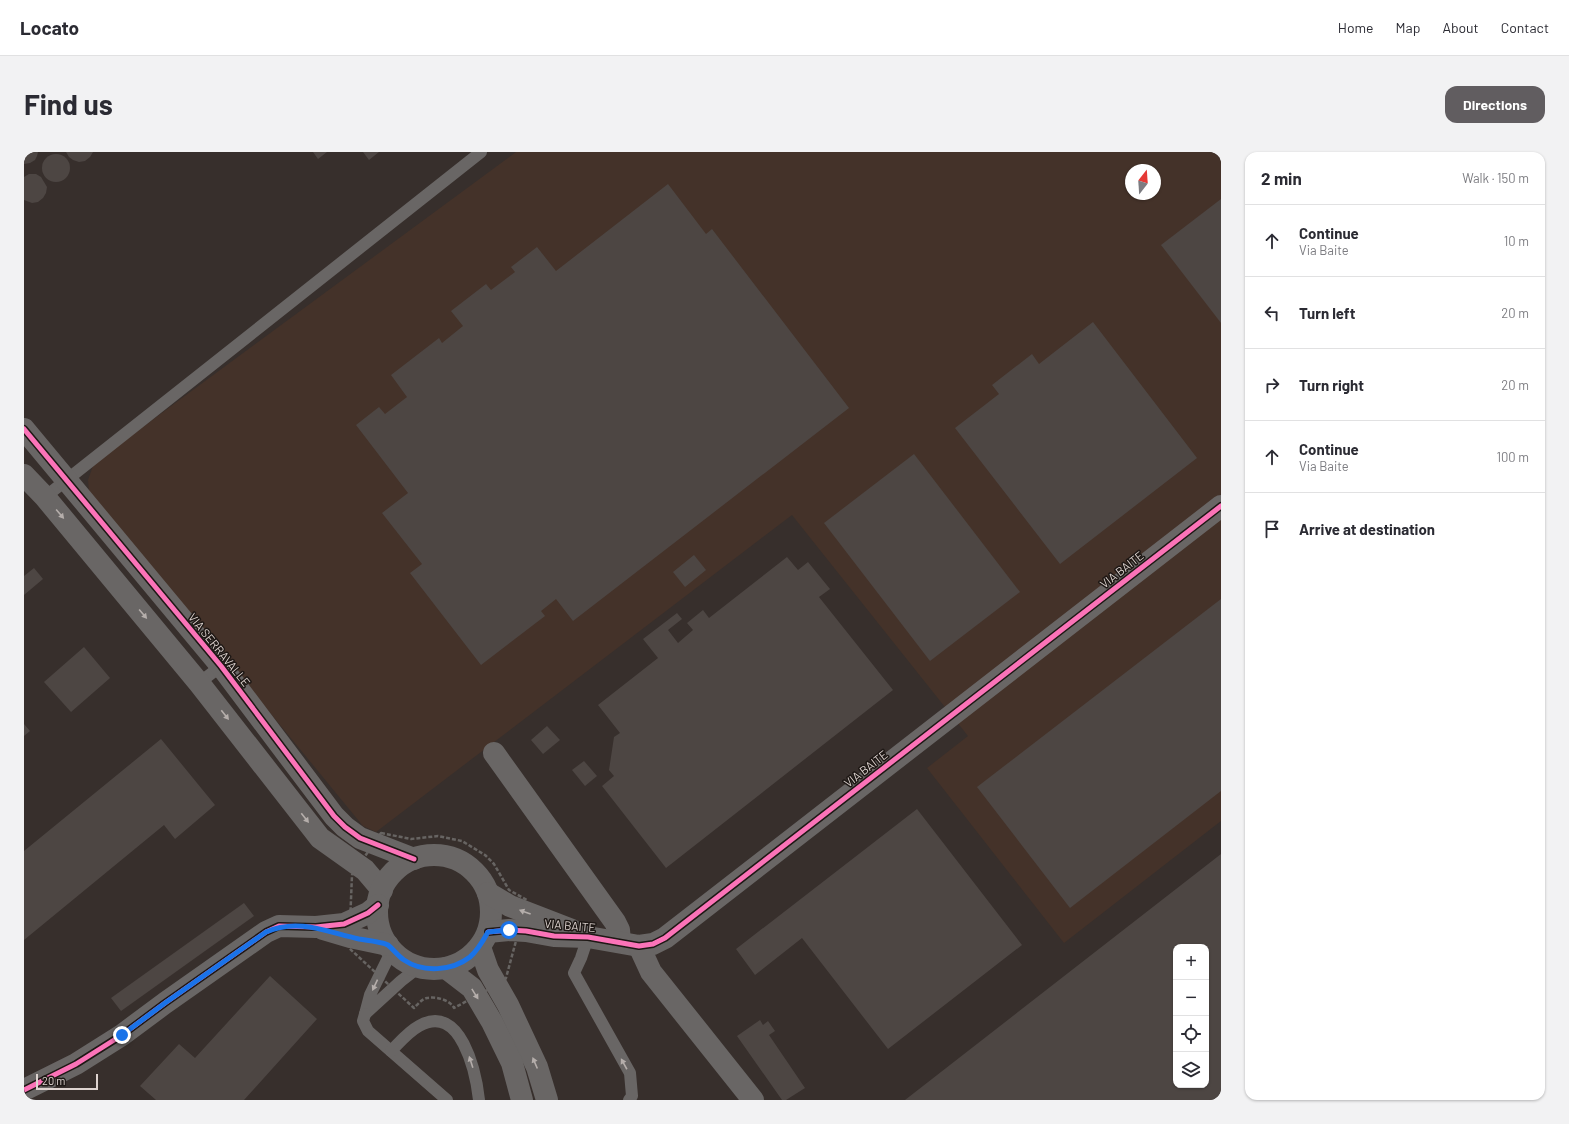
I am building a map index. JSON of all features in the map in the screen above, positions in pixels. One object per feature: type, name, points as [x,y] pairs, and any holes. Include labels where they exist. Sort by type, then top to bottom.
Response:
[{"type":"street","name":"VIA SERRAVALLE","points":[[24,429],[220,666],[334,816],[345,827],[360,838],[414,859]]},
{"type":"street","points":[[24,475],[46,496],[199,683],[320,838],[365,870],[380,897],[378,919],[381,932],[390,948]]},
{"type":"street","name":"VIA BAITE","points":[[484,940],[521,921],[557,923],[588,937],[629,944],[653,944],[665,938],[1221,506]]},
{"type":"street","points":[[494,753],[616,922],[619,930],[629,944],[753,1100]]},
{"type":"street","points":[[24,1090],[76,1064],[122,1035],[266,932],[279,926],[350,929],[390,948],[404,960],[419,967],[432,969],[446,968],[459,964],[470,957],[484,940],[491,919],[491,906],[488,893],[479,877],[466,865],[450,857],[432,856],[414,859],[401,866],[390,877],[380,897],[368,913],[350,929]]},
{"type":"street","name":"VIA BAITE","points":[[488,893],[510,906],[521,921]]},
{"type":"street","points":[[484,940],[488,970],[508,1005],[537,1067],[547,1100]]},
{"type":"street","points":[[446,968],[472,988],[492,1022],[512,1063],[522,1100]]},
{"type":"lane","points":[[46,496],[481,152]]},
{"type":"lane","points":[[199,683],[220,666]]},
{"type":"lane","points":[[588,937],[574,973],[630,1073],[632,1096],[629,1100]]},
{"type":"lane","points":[[390,948],[370,995],[363,1021],[368,1031],[447,1100]]},
{"type":"lane","points":[[366,1014],[393,988],[419,967]]},
{"type":"lane","points":[[391,1051],[407,1035],[420,1026],[433,1022],[448,1024],[458,1033],[467,1052],[477,1081],[479,1100]]},
{"type":"path","points":[[381,833],[411,839],[438,836],[462,841],[484,855],[494,864],[509,890],[527,900],[506,978],[454,1008],[452,1004],[446,1001],[428,998],[420,1001],[414,1008],[349,948],[352,875],[374,843],[381,833]]},
{"type":"shaded area","points":[[516,152],[1221,152],[1221,821],[1064,943],[927,768],[968,736],[792,515],[376,832],[363,826],[89,492],[88,480],[94,463]]},
{"type":"building","points":[[24,152],[38,152],[35,160],[24,164]]},
{"type":"building","points":[[66,152],[93,152],[85,161],[79,162],[69,157]]},
{"type":"building","points":[[313,152],[327,152],[318,159]]},
{"type":"building","points":[[363,152],[379,152],[369,160]]},
{"type":"building","points":[[56,154],[66,158],[70,168],[66,178],[56,182],[46,178],[42,168],[46,158]]},
{"type":"building","points":[[29,174],[36,174],[41,177],[47,187],[43,198],[38,202],[32,203],[24,200],[24,177]]},
{"type":"building","points":[[668,184],[706,234],[712,229],[849,408],[573,621],[556,599],[541,611],[545,616],[481,665],[410,573],[422,564],[382,513],[408,493],[356,425],[379,407],[385,414],[407,397],[391,375],[439,338],[442,343],[463,326],[451,311],[486,284],[491,290],[515,272],[511,267],[537,247],[556,271]]},
{"type":"building","points":[[1221,199],[1221,323],[1161,245]]},
{"type":"building","points":[[1093,322],[1197,458],[1060,564],[955,428],[999,394],[992,385],[1032,354],[1039,364]]},
{"type":"building","points":[[914,454],[1020,592],[930,661],[824,523]]},
{"type":"building","points":[[694,555],[706,570],[685,587],[673,572]]},
{"type":"building","points":[[787,557],[798,570],[808,562],[830,589],[819,597],[893,690],[666,868],[602,786],[614,776],[609,770],[614,737],[620,733],[598,705],[658,658],[643,639],[677,613],[682,619],[668,630],[678,643],[693,630],[687,623],[703,610],[709,618]]},
{"type":"building","points":[[34,568],[43,579],[24,595],[24,576]]},
{"type":"building","points":[[1221,599],[1221,791],[1070,908],[977,787]]},
{"type":"building","points":[[84,647],[110,678],[71,712],[44,682]]},
{"type":"building","points":[[24,724],[30,731],[24,736]]},
{"type":"building","points":[[547,726],[560,740],[543,754],[531,740]]},
{"type":"building","points":[[161,739],[215,805],[175,839],[164,825],[24,940],[24,851]]},
{"type":"building","points":[[584,761],[597,776],[585,786],[572,770]]},
{"type":"building","points":[[917,809],[1022,945],[888,1049],[802,938],[755,975],[736,949]]},
{"type":"building","points":[[1221,854],[1221,1100],[905,1100]]},
{"type":"building","points":[[244,903],[254,916],[121,1011],[111,998]]},
{"type":"building","points":[[270,976],[317,1019],[244,1100],[156,1100],[140,1086],[179,1044],[195,1058]]},
{"type":"building","points":[[760,1020],[763,1025],[768,1021],[775,1031],[769,1035],[805,1088],[786,1100],[782,1100],[737,1036]]},
{"type":"cycle path","points":[[24,429],[221,666],[334,816],[345,827],[360,838],[414,859]]},
{"type":"cycle path","points":[[488,932],[509,930],[526,931],[554,936],[588,937],[639,946],[653,944],[665,938],[1221,506]]},
{"type":"cycle path","points":[[24,1090],[76,1064],[122,1035],[266,932],[279,926],[316,927],[344,924],[368,913],[378,905]]},
{"type":"route","points":[[122,1035],[266,932],[279,926],[316,927],[343,935],[388,945],[404,960],[419,967],[432,969],[446,968],[459,964],[470,957],[480,947],[488,932],[509,930]]}]
